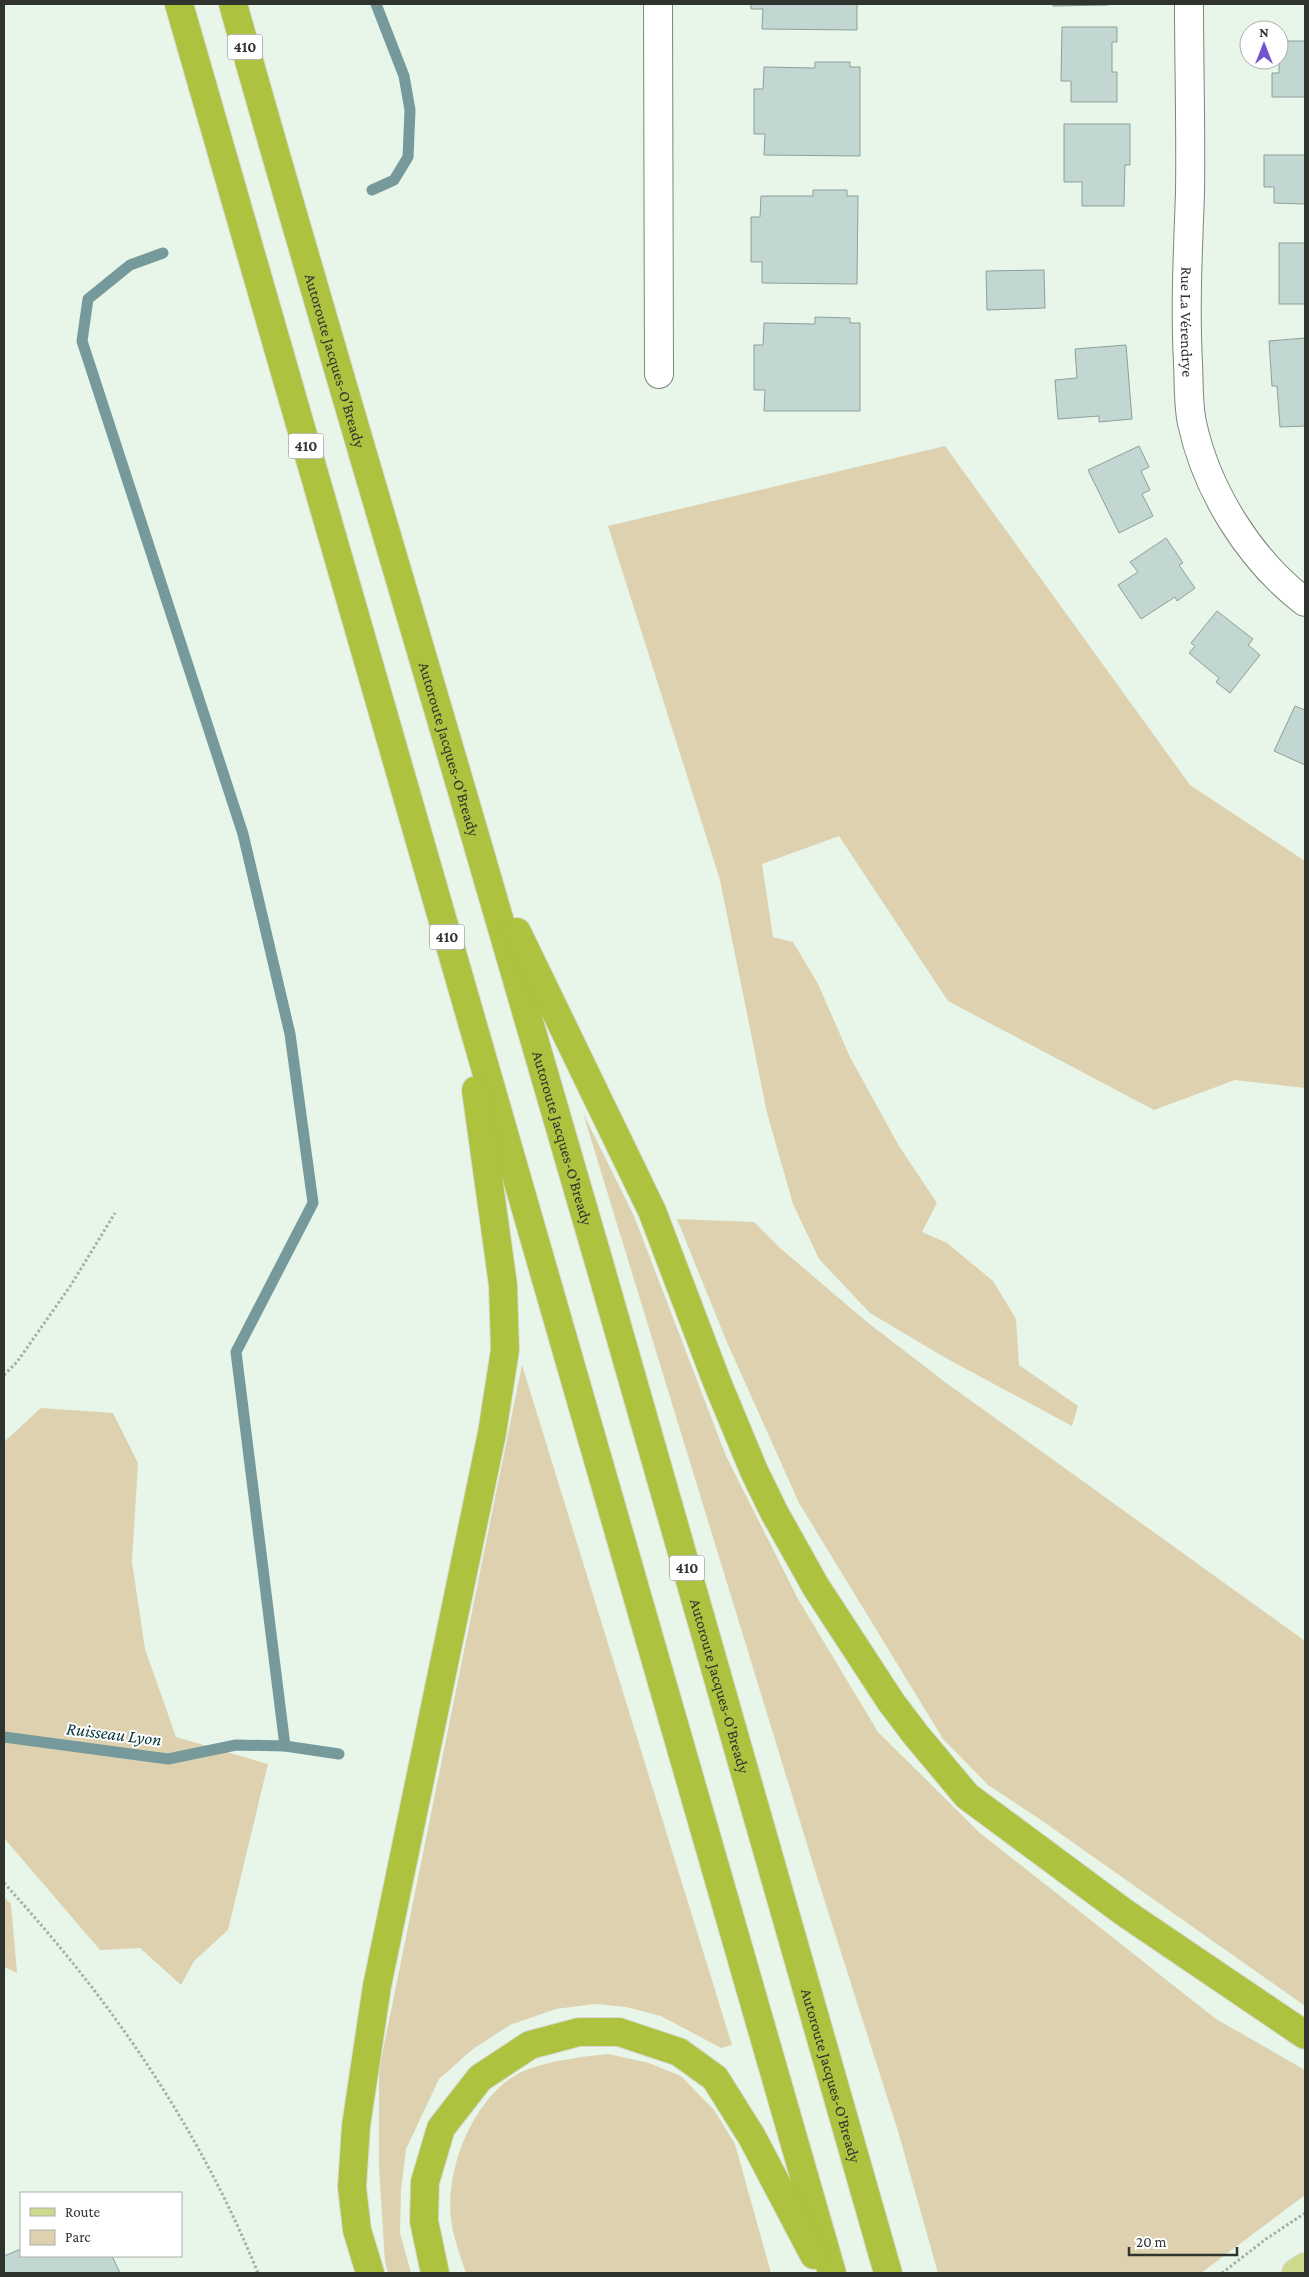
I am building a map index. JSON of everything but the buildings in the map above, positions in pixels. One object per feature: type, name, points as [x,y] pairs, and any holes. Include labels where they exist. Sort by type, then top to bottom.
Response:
[{"type":"highway","name":"410","points":[[179,4],[832,2273]]},
{"type":"highway","name":"Autoroute Jacques-O'Bready","points":[[233,4],[420,652],[483,862],[888,2273]]},
{"type":"highway","points":[[483,862],[652,1212],[718,1382],[770,1504],[816,1587],[891,1702],[967,1796],[1125,1913],[1305,2036]]},
{"type":"highway","points":[[370,2273],[357,2230],[352,2187],[356,2126],[364,2068],[379,1978],[492,1433],[505,1350],[498,1244],[461,985]]},
{"type":"highway","points":[[435,2273],[424,2221],[425,2182],[441,2128],[480,2078],[530,2045],[579,2032],[619,2032],[679,2052],[715,2078],[734,2104],[824,2273]]},
{"type":"main road","points":[[1296,2273],[1305,2267]]},
{"type":"street","points":[[658,4],[659,374]]},
{"type":"street","name":"Rue La Vérendrye","points":[[1189,4],[1190,190],[1186,326],[1192,422],[1203,461],[1226,510],[1252,547],[1288,589],[1305,602]]},
{"type":"path","points":[[4,1375],[16,1362],[71,1285],[115,1213]]},
{"type":"path","points":[[4,1884],[82,1973],[142,2056],[213,2176],[258,2273]]},
{"type":"path","points":[[1222,2273],[1266,2239],[1305,2213]]},
{"type":"green space","points":[[945,446],[1190,785],[1305,861],[1305,1088],[1235,1080],[1154,1110],[948,1001],[839,836],[762,864],[773,937],[793,942],[818,984],[850,1057],[899,1146],[937,1203],[922,1232],[947,1243],[993,1281],[1016,1319],[1019,1365],[1078,1406],[1072,1426],[944,1357],[870,1313],[819,1259],[793,1204],[767,1113],[720,880],[608,526]]},
{"type":"green space","points":[[583,1113],[634,1216],[726,1456],[798,1599],[878,1732],[980,1833],[1216,2019],[1305,2070],[1305,2195],[1201,2273],[938,2273],[898,2131],[818,1880]]},
{"type":"green space","points":[[677,1219],[754,1222],[780,1248],[867,1322],[945,1382],[1305,1641],[1305,2006],[1041,1820],[988,1785],[943,1739],[799,1503],[726,1340]]},
{"type":"green space","points":[[522,1365],[732,2045],[721,2048],[661,2016],[626,2007],[595,2004],[556,2009],[510,2025],[473,2049],[439,2079],[406,2149],[401,2190],[400,2233],[411,2273],[388,2273],[385,2262],[379,2167],[379,2070]]},
{"type":"green space","points":[[41,1408],[113,1413],[138,1463],[132,1562],[145,1649],[176,1737],[268,1764],[228,1930],[194,1961],[181,1985],[140,1948],[100,1950],[4,1838],[4,1442]]},
{"type":"green space","points":[[4,1897],[11,1904],[17,1973],[4,1967]]},
{"type":"green space","points":[[608,2054],[649,2063],[681,2076],[714,2110],[735,2144],[771,2273],[466,2273],[453,2232],[450,2205],[457,2159],[477,2115],[491,2096],[507,2081],[526,2070],[556,2061]]},
{"type":"waterway","points":[[372,190],[394,180],[408,157],[410,110],[404,76],[376,4]]},
{"type":"waterway","points":[[163,253],[130,265],[88,299],[82,341],[243,834],[290,1034],[313,1203],[236,1352],[285,1746]]},
{"type":"waterway","name":"Ruisseau Lyon","points":[[4,1737],[168,1759],[236,1745],[285,1746],[339,1754]]}]
